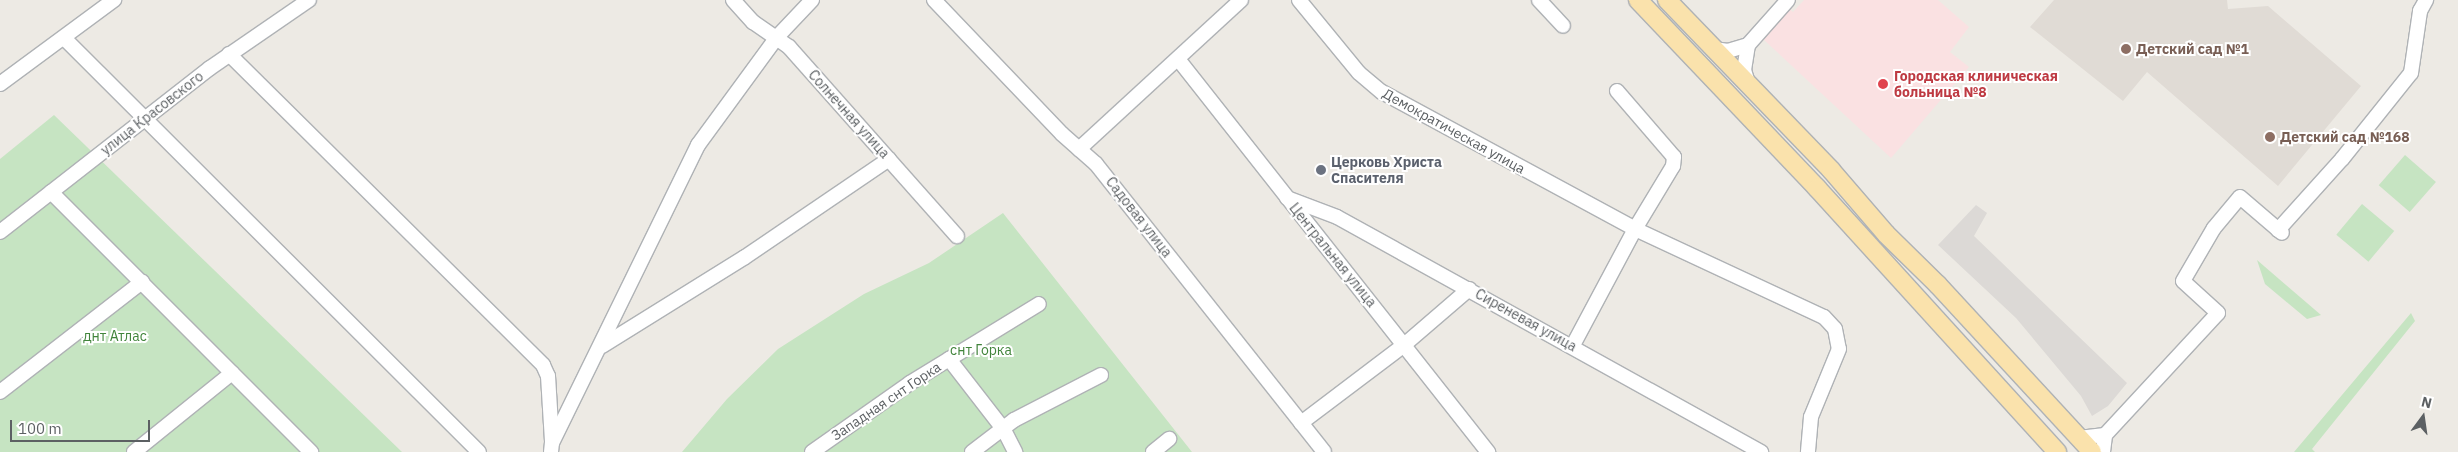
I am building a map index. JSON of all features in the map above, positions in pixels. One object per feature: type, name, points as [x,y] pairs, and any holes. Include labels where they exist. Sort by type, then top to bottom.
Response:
[{"type":"main road","points":[[1638,0],[1824,196],[2057,452]]},
{"type":"main road","points":[[1667,0],[1748,83],[2092,452]]},
{"type":"street","points":[[0,84],[114,0]]},
{"type":"street","name":"улица Красовского","points":[[0,232],[229,54],[309,0]]},
{"type":"street","name":"Солнечная улица","points":[[733,0],[753,22],[795,53],[956,236]]},
{"type":"street","points":[[551,447],[698,145],[777,38],[812,0]]},
{"type":"street","name":"Садовая улица","points":[[934,0],[1103,172],[1324,452]]},
{"type":"street","points":[[1079,149],[1241,0]]},
{"type":"street","name":"Демократическая улица","points":[[1299,0],[1359,73],[1382,92],[1635,229],[1830,322],[1837,334],[1839,349],[1811,417],[1808,452]]},
{"type":"street","points":[[1538,0],[1563,26]]},
{"type":"street","points":[[1714,49],[1728,51],[1748,45],[1788,0]]},
{"type":"street","points":[[2102,452],[2106,435],[2218,314],[2183,281],[2214,228],[2240,197],[2280,232],[2412,73],[2420,11],[2426,0]]},
{"type":"street","points":[[64,38],[479,452]]},
{"type":"street","points":[[1748,45],[1744,70],[1748,83]]},
{"type":"street","points":[[229,54],[542,365],[548,376],[551,447]]},
{"type":"street","name":"Центральная улица","points":[[1178,59],[1488,452]]},
{"type":"street","points":[[1573,345],[1635,229],[1673,166],[1674,156],[1617,91]]},
{"type":"street","points":[[601,347],[745,257],[889,159]]},
{"type":"street","points":[[51,192],[311,452]]},
{"type":"street","name":"Сиреневая улица","points":[[1287,198],[1337,217],[1573,345],[1670,404],[1761,452]]},
{"type":"street","points":[[0,392],[142,282]]},
{"type":"street","points":[[1301,422],[1404,345],[1470,289]]},
{"type":"street","name":"Западная снт Горка","points":[[812,452],[949,359],[1039,304]]},
{"type":"street","points":[[949,359],[1004,430],[1015,452]]},
{"type":"street","points":[[134,452],[232,373]]},
{"type":"street","points":[[972,452],[1004,430],[1014,420],[1101,375]]},
{"type":"street","points":[[2079,438],[2106,435]]},
{"type":"street","points":[[1153,452],[1169,439]]},
{"type":"shaded area","name":"Городская клиническая больница №8","points":[[1804,0],[1938,0],[1969,27],[1950,52],[1969,67],[1891,158],[1763,39],[1789,9],[1793,12]]},
{"type":"shaded area","name":"Детский сад №168","points":[[2054,0],[2227,0],[2228,9],[2268,6],[2361,86],[2278,186],[2147,72],[2123,101],[2030,27]]},
{"type":"shaded area","points":[[1976,205],[1987,213],[1974,236],[2127,383],[2108,406],[2092,416],[2081,396],[2016,318],[1938,245]]},
{"type":"green space","name":"днт Атлас","points":[[54,115],[402,452],[0,452],[0,159]]},
{"type":"green space","points":[[2405,155],[2436,182],[2410,212],[2379,185]]},
{"type":"green space","points":[[2362,204],[2394,231],[2368,262],[2336,235]]},
{"type":"green space","name":"снт Горка","points":[[1003,213],[1192,452],[682,452],[727,399],[778,349],[864,294],[929,263]]},
{"type":"green space","points":[[2257,260],[2321,315],[2307,319],[2265,284]]},
{"type":"green space","points":[[2411,313],[2415,321],[2312,449],[2315,452],[2294,452]]},
{"type":"place","name":"Детский сад №1","points":[[2126,49]]},
{"type":"place","name":"Городская клиническая больница №8","points":[[1883,84]]},
{"type":"place","name":"Детский сад №168","points":[[2270,137]]},
{"type":"place","name":"Церковь Христа Спасителя","points":[[1321,170]]}]
